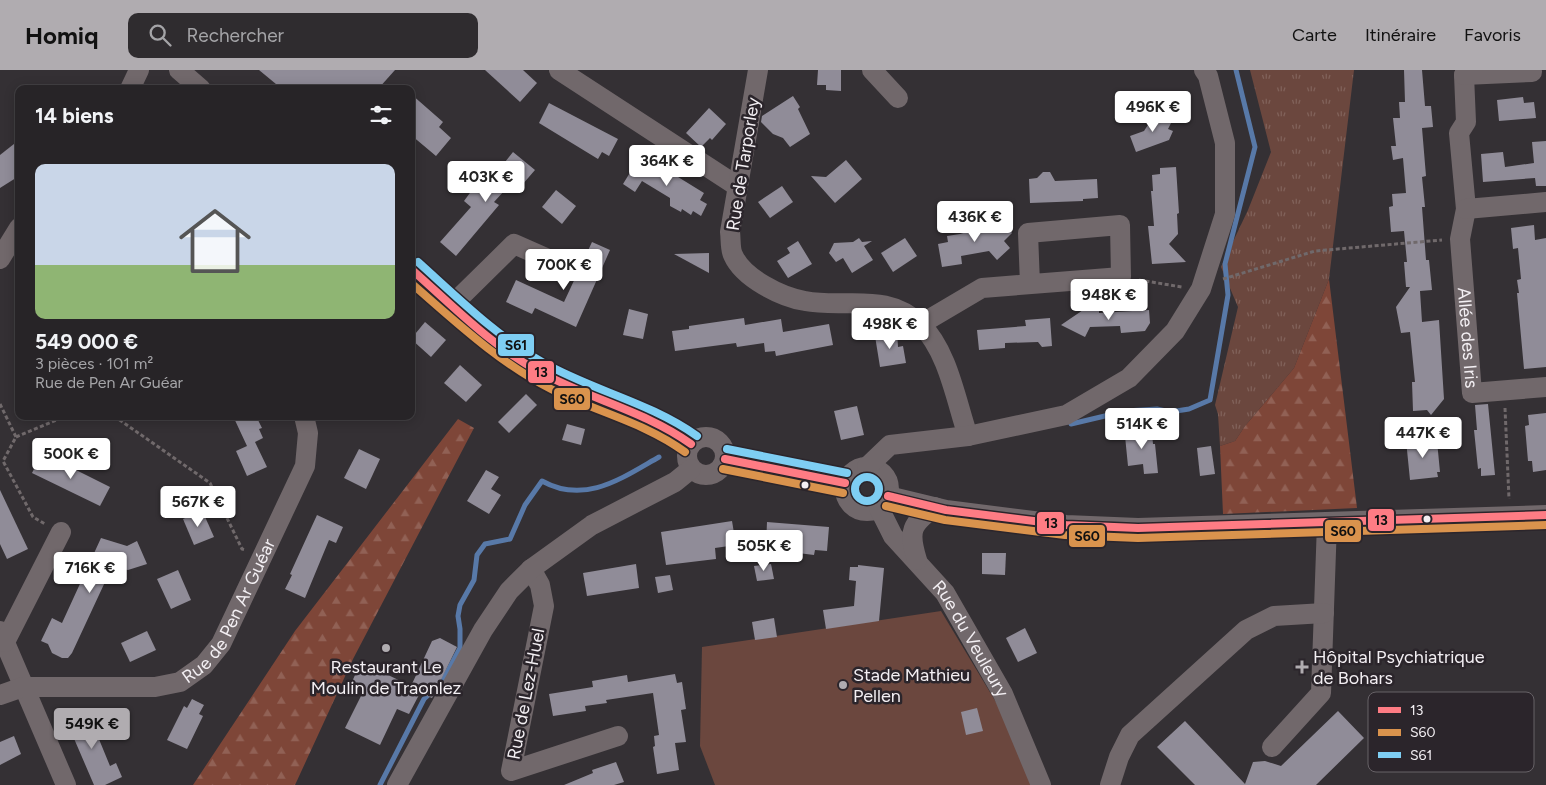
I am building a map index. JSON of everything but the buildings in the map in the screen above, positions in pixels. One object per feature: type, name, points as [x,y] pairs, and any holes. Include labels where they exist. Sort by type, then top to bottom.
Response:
[{"type":"street","points":[[132,85],[139,70]]},
{"type":"street","points":[[179,70],[197,85]]},
{"type":"street","name":"Rue de Tarporley","points":[[758,70],[730,232],[732,254],[755,281],[805,301],[882,303],[905,312],[921,324],[942,354],[968,436]]},
{"type":"street","points":[[872,70],[898,98]]},
{"type":"street","points":[[867,466],[880,471],[888,482],[884,502],[871,512],[853,508],[847,501],[844,483],[853,471],[867,466],[890,445],[968,436],[1066,415],[1129,378],[1175,331],[1201,290],[1224,214],[1225,143],[1208,76],[1204,70]]},
{"type":"street","name":"Allée des Iris","points":[[1530,70],[1532,72],[1467,73],[1466,122],[1459,133],[1466,209],[1460,239],[1472,392],[1546,387]]},
{"type":"street","points":[[564,72],[737,186]]},
{"type":"street","points":[[1466,209],[1546,202]]},
{"type":"street","points":[[921,324],[982,288],[1121,277],[1120,225],[1028,233],[1030,284]]},
{"type":"street","points":[[0,259],[13,233]]},
{"type":"street","points":[[452,305],[514,244],[556,262]]},
{"type":"street","points":[[415,273],[500,346],[539,371],[557,381],[651,417],[691,444]]},
{"type":"street","name":"Rue de Pen Ar Guéar","points":[[0,695],[23,687],[155,687],[180,682],[204,665],[221,644],[304,466],[308,433],[305,420]]},
{"type":"street","points":[[699,438],[709,438],[718,441],[723,449],[724,459],[720,469],[711,475],[700,474],[691,469],[687,461],[687,452],[691,444],[699,438]]},
{"type":"street","points":[[724,459],[844,483]]},
{"type":"street","points":[[397,785],[483,630],[508,591],[531,569],[592,525],[675,482],[691,469]]},
{"type":"street","points":[[884,502],[1066,525],[1138,528],[1546,515]]},
{"type":"street","name":"Rue du Veuleury","points":[[884,502],[893,536],[945,593],[1003,694],[1041,785]]},
{"type":"street","points":[[916,560],[912,543],[912,529],[918,518],[935,507]]},
{"type":"street","points":[[1272,747],[1321,693],[1326,523]]},
{"type":"street","points":[[61,532],[3,636],[66,785]]},
{"type":"street","name":"Rue de Lez-Huel","points":[[531,569],[540,585],[544,606],[511,771],[618,736]]},
{"type":"street","points":[[1110,785],[1119,757],[1130,735],[1246,630],[1274,616],[1324,613]]},
{"type":"path","points":[[1223,279],[1315,251],[1460,239]]},
{"type":"path","points":[[1121,277],[1201,290]]},
{"type":"path","points":[[1504,390],[1510,517]]},
{"type":"path","points":[[0,404],[16,438]]},
{"type":"path","points":[[57,420],[16,438],[3,462],[33,518],[61,532]]},
{"type":"path","points":[[120,420],[210,483],[242,549],[262,557]]},
{"type":"green space","points":[[1250,70],[1354,70],[1329,279],[1294,368],[1245,426],[1235,441],[1220,446],[1218,414],[1215,405],[1238,307],[1221,267],[1248,210],[1271,152]]},
{"type":"green space","points":[[1329,279],[1357,508],[1223,514],[1220,446],[1235,441],[1245,426],[1294,368]]},
{"type":"green space","points":[[458,419],[474,428],[353,659],[295,785],[193,785],[295,631]]},
{"type":"green space","name":"Stade Mathieu Pellen","points":[[941,611],[1008,722],[1033,785],[715,785],[700,746],[702,647]]},
{"type":"waterway","points":[[1071,424],[1126,411],[1157,409],[1170,412],[1189,409],[1210,400],[1228,295],[1225,264],[1255,147],[1236,70]]},
{"type":"waterway","points":[[380,785],[424,699],[441,684],[460,648],[458,616],[460,605],[474,580],[477,555],[485,544],[510,539],[525,505],[542,481],[558,488],[573,490],[603,486],[659,457]]},
{"type":"transit line","name":"S61","points":[[418,262],[477,315],[525,352],[561,372],[660,414],[697,436]]},
{"type":"transit line","name":"13","points":[[415,273],[472,324],[522,362],[578,390],[655,423],[691,444]]},
{"type":"transit line","name":"S60","points":[[415,286],[495,354],[532,378],[568,397],[653,433],[685,452]]},
{"type":"transit line","name":"S61","points":[[727,449],[847,473]]},
{"type":"transit line","name":"13","points":[[725,459],[845,483]]},
{"type":"transit line","name":"S60","points":[[723,469],[843,493]]},
{"type":"transit line","name":"S61","points":[[867,477],[876,480],[879,489],[876,498],[867,501],[858,498],[855,489],[858,480],[867,477]]},
{"type":"transit line","name":"13","points":[[888,496],[946,510],[1066,525],[1138,528],[1546,515]]},
{"type":"transit line","name":"S60","points":[[886,506],[945,520],[1065,535],[1138,538],[1546,525]]},
{"type":"place","name":"Restaurant Le Moulin de Traonlez","points":[[386,648]]},
{"type":"place","name":"Hôpital Psychiatrique de Bohars","points":[[1302,667]]},
{"type":"place","name":"Stade Mathieu Pellen","points":[[843,685]]}]
